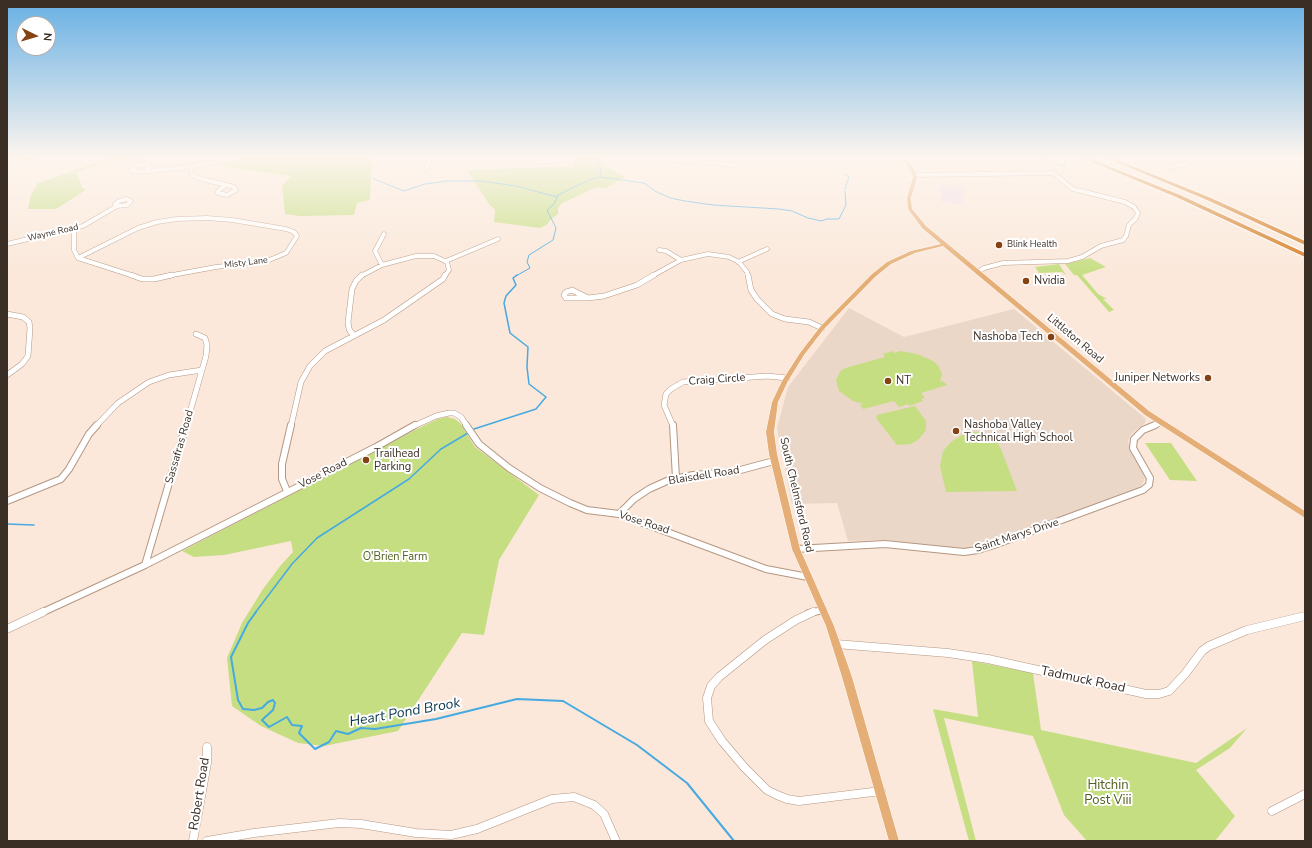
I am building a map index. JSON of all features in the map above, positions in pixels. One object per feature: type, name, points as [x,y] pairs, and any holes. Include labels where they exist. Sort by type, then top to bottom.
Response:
[{"type":"highway","points":[[1179,197],[1305,255]]},
{"type":"highway","points":[[1203,197],[1305,243]]},
{"type":"main road","name":"Littleton Road","points":[[909,197],[910,208],[920,223],[1124,395],[1160,423],[1305,515]]},
{"type":"main road","name":"South Chelmsford Road","points":[[894,841],[881,791],[836,644],[823,610],[796,549],[774,461],[770,432],[772,412],[779,392],[802,354],[822,328],[889,263],[913,252],[944,244]]},
{"type":"street","points":[[978,272],[1029,263],[1075,259],[1101,246],[1119,242],[1125,238],[1128,225],[1138,215],[1137,210],[1119,200],[1105,197]]},
{"type":"street","name":"Wayne Road","points":[[7,244],[74,229],[92,222],[117,206]]},
{"type":"street","name":"Misty Lane","points":[[207,218],[232,220],[289,230],[294,232],[297,236],[295,242],[289,250],[271,260],[210,268],[149,279],[139,279],[88,263],[78,258],[138,228],[157,222],[177,219],[207,218]]},
{"type":"street","points":[[74,229],[74,250],[78,258]]},
{"type":"street","points":[[382,265],[375,251],[384,234]]},
{"type":"street","points":[[446,261],[498,239]]},
{"type":"street","points":[[738,262],[767,249]]},
{"type":"street","points":[[659,250],[666,251],[681,260]]},
{"type":"street","points":[[588,298],[604,296],[637,285],[681,260],[708,254],[729,257],[738,262],[747,272],[754,294],[772,314],[784,319],[810,322],[822,328]]},
{"type":"street","points":[[287,491],[282,479],[282,464],[303,377],[310,366],[325,351],[384,320],[443,280],[449,270],[449,265],[446,261],[437,257],[422,255],[382,265],[362,275],[353,287],[348,326],[353,335]]},
{"type":"street","points":[[7,314],[23,317],[28,322],[30,328],[28,356],[22,364],[7,375]]},
{"type":"street","name":"Sassafras Road","points":[[145,564],[206,356],[207,345],[205,338],[196,334]]},
{"type":"street","points":[[7,501],[44,488],[61,479],[70,469],[89,434],[97,424],[118,403],[139,388],[154,380],[169,375],[202,370]]},
{"type":"street","name":"Craig Circle","points":[[676,478],[673,426],[664,405],[666,394],[671,388],[683,382],[691,381],[767,376],[787,378]]},
{"type":"street","name":"Vose Road","points":[[7,629],[145,564],[376,447],[417,424],[436,416],[454,413],[463,419],[474,437],[509,468],[540,488],[583,508],[620,514],[766,569],[782,573],[808,576]]},
{"type":"street","name":"Saint Marys Drive","points":[[796,549],[885,544],[964,552],[994,545],[1143,490],[1149,485],[1150,478],[1133,448],[1134,439],[1143,430],[1160,423]]},
{"type":"street","name":"Blaisdell Road","points":[[620,514],[634,500],[649,489],[676,478],[738,471],[774,461]]},
{"type":"street","points":[[823,610],[796,620],[751,650],[719,677],[712,686],[707,698],[709,721],[722,741],[744,767],[767,790],[776,795],[799,801],[881,791]]},
{"type":"street","name":"Tadmuck Road","points":[[836,644],[948,653],[988,659],[1146,694],[1159,694],[1169,691],[1185,674],[1202,651],[1209,646],[1247,630],[1303,618]]},
{"type":"street","name":"Robert Road","points":[[193,841],[207,763],[207,747]]},
{"type":"street","points":[[1272,811],[1305,794]]},
{"type":"street","points":[[207,841],[254,833],[339,824],[361,824],[429,835],[451,835],[477,829],[552,799],[574,797],[589,802],[604,814],[616,841]]},
{"type":"shaded area","points":[[941,197],[964,197],[963,204],[966,205],[938,201],[941,200]]},
{"type":"shaded area","name":"Nashoba Valley Technical High School","points":[[849,308],[904,337],[1014,309],[1146,419],[1145,423],[1131,434],[1128,441],[1131,452],[1142,469],[1145,478],[1142,485],[1137,489],[979,546],[962,549],[886,540],[848,541],[837,503],[792,504],[777,428],[788,387]]},
{"type":"green space","points":[[31,197],[76,197],[56,209],[28,209]]},
{"type":"green space","points":[[283,197],[370,197],[370,200],[357,203],[354,215],[300,216],[285,214]]},
{"type":"green space","points":[[484,197],[576,197],[562,203],[558,208],[558,214],[549,221],[548,224],[540,228],[494,222],[495,210]]},
{"type":"green space","points":[[1090,258],[1106,267],[1082,275],[1098,294],[1107,299],[1103,299],[1114,310],[1109,312],[1077,275],[1074,275],[1065,264]]},
{"type":"green space","points":[[1059,264],[1066,275],[1062,272],[1039,273],[1035,267]]},
{"type":"green space","name":"NT","points":[[893,351],[894,353],[900,351],[917,354],[931,360],[938,365],[942,374],[940,382],[943,381],[947,385],[921,393],[925,398],[921,399],[923,401],[909,406],[908,404],[899,407],[894,401],[863,409],[860,405],[864,404],[853,401],[839,391],[836,380],[841,370],[885,357],[883,354]]},
{"type":"green space","points":[[915,406],[926,421],[926,430],[919,439],[911,444],[897,445],[876,418],[877,415]]},
{"type":"green space","name":"O'Brien Farm","points":[[447,417],[455,419],[460,423],[475,447],[539,495],[499,560],[484,635],[462,633],[398,731],[324,746],[298,743],[261,726],[232,706],[227,658],[242,623],[263,589],[293,552],[291,541],[224,555],[194,557],[182,551],[419,428],[438,419]]},
{"type":"green space","points":[[967,432],[993,435],[1001,449],[1017,491],[946,492],[940,466],[943,451],[951,442]]},
{"type":"green space","points":[[1145,443],[1171,443],[1197,481],[1170,480]]},
{"type":"green space","name":"Hitchin Post Viii","points":[[972,661],[1033,673],[1041,730],[1196,763],[1247,728],[1230,748],[1196,770],[1235,816],[1215,841],[1087,841],[1064,815],[1033,736],[944,718],[976,841],[969,841],[933,709],[978,717]]},
{"type":"waterway","name":"Heart Pond Brook","points":[[516,276],[530,268],[527,262],[529,255],[553,240],[556,228],[547,210],[554,204],[557,197]]},
{"type":"waterway","name":"Heart Pond Brook","points":[[667,197],[713,205],[792,211],[808,218],[821,221],[827,219],[839,219],[846,205],[845,197]]},
{"type":"waterway","name":"Heart Pond Brook","points":[[474,429],[536,409],[546,397],[529,384],[527,367],[528,347],[510,333],[504,303],[506,296],[516,285],[513,278],[517,275]]},
{"type":"waterway","name":"Heart Pond Brook","points":[[255,613],[292,564],[317,538],[409,479],[441,449],[468,433]]},
{"type":"waterway","points":[[7,524],[34,525]]},
{"type":"waterway","name":"Heart Pond Brook","points":[[256,612],[248,623],[231,657],[238,700],[243,709],[254,710],[262,708],[268,702],[273,700],[275,703],[273,710],[262,720],[269,727],[287,717],[292,725],[302,726],[299,733],[315,749],[329,742],[336,731],[348,734],[361,728],[375,729],[436,719],[517,699],[563,701],[637,745],[687,783],[734,841]]},
{"type":"place","name":"Blink Health","points":[[999,245]]},
{"type":"place","name":"Nvidia","points":[[1026,281]]},
{"type":"place","name":"Nashoba Tech","points":[[1051,337]]},
{"type":"place","name":"Juniper Networks","points":[[1208,378]]},
{"type":"place","name":"NT","points":[[888,381]]},
{"type":"place","name":"Nashoba Valley Technical High School","points":[[956,431]]},
{"type":"place","name":"Trailhead Parking","points":[[366,460]]}]
